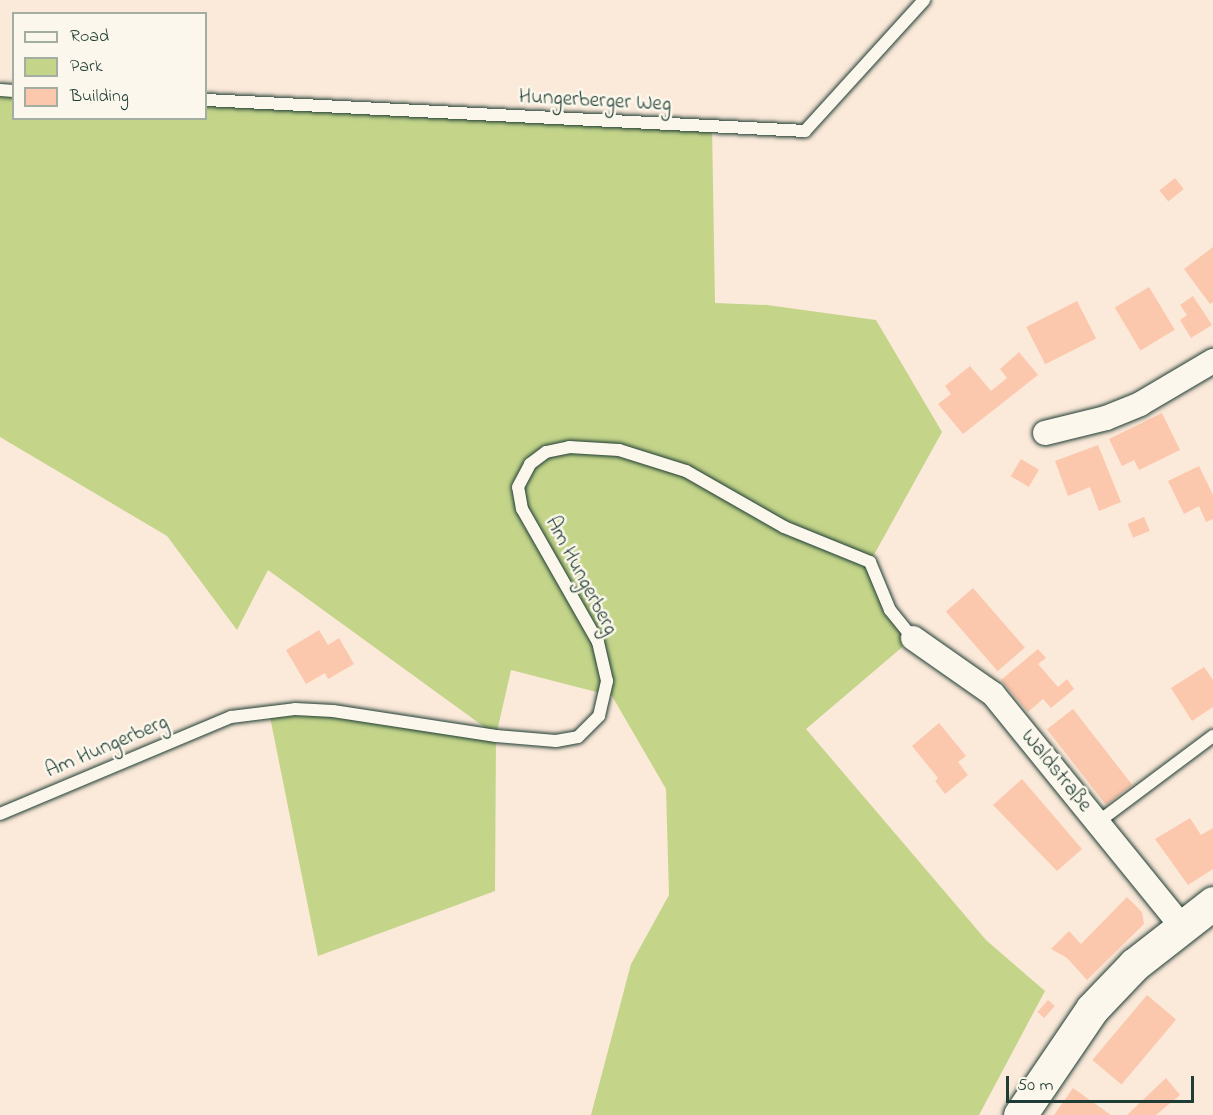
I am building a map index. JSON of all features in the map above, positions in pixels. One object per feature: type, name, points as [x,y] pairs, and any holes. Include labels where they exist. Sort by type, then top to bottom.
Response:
[{"type":"main road","points":[[1020,1115],[1092,1009],[1135,964],[1180,925],[1213,903]]},
{"type":"street","points":[[1045,433],[1078,427],[1140,404],[1213,361]]},
{"type":"street","name":"Waldstraße","points":[[913,638],[993,694],[1180,925]]},
{"type":"lane","name":"Hungerberger Weg","points":[[207,100],[805,131],[924,0]]},
{"type":"lane","name":"Am Hungerberg","points":[[0,814],[231,717],[295,709],[333,711],[496,736],[556,741],[578,737],[599,716],[607,681],[598,642],[522,508],[518,487],[530,464],[546,452],[568,447],[619,450],[686,471],[784,527],[870,562],[890,610],[913,638]]},
{"type":"lane","points":[[1098,822],[1213,736]]},
{"type":"green space","points":[[0,90],[12,91],[12,120],[207,120],[207,100],[712,126],[715,303],[767,305],[876,320],[942,432],[870,562],[890,610],[913,638],[806,729],[986,940],[1045,991],[979,1115],[591,1115],[631,964],[669,895],[666,789],[612,696],[511,670],[496,736],[495,891],[318,956],[269,712],[295,709],[494,734],[268,570],[237,630],[167,536],[0,437]]},
{"type":"building","points":[[1175,178],[1184,189],[1168,201],[1159,191]]},
{"type":"building","points":[[1213,247],[1213,302],[1210,304],[1184,269]]},
{"type":"building","points":[[1149,287],[1175,330],[1140,350],[1115,308]]},
{"type":"building","points":[[1193,296],[1212,325],[1191,338],[1180,320],[1187,315],[1180,305]]},
{"type":"building","points":[[1077,301],[1096,338],[1045,364],[1026,327]]},
{"type":"building","points":[[1019,352],[1038,375],[963,434],[938,404],[951,394],[945,386],[970,366],[991,391],[1007,378],[1000,369]]},
{"type":"building","points":[[1162,413],[1180,450],[1139,470],[1134,460],[1122,466],[1109,439]]},
{"type":"building","points":[[1098,445],[1121,502],[1099,511],[1090,487],[1068,496],[1055,461]]},
{"type":"building","points":[[1021,459],[1039,470],[1029,487],[1011,476]]},
{"type":"building","points":[[1199,466],[1213,495],[1213,519],[1206,522],[1199,506],[1184,514],[1168,481]]},
{"type":"building","points":[[1144,517],[1150,531],[1133,538],[1127,524]]},
{"type":"building","points":[[973,588],[1025,648],[998,671],[946,612]]},
{"type":"building","points":[[319,630],[328,645],[339,638],[354,664],[328,679],[325,673],[306,684],[286,650]]},
{"type":"building","points":[[1038,649],[1046,658],[1038,664],[1058,687],[1067,679],[1074,689],[1051,708],[1043,699],[1028,712],[1001,680]]},
{"type":"building","points":[[1204,667],[1213,680],[1213,707],[1192,721],[1171,688]]},
{"type":"building","points":[[1073,709],[1132,785],[1106,805],[1047,729]]},
{"type":"building","points":[[939,723],[966,756],[958,762],[968,775],[945,794],[935,781],[938,778],[912,746]]},
{"type":"building","points":[[1022,779],[1082,849],[1057,871],[993,805]]},
{"type":"building","points":[[1190,818],[1201,835],[1213,828],[1213,869],[1188,885],[1155,839]]},
{"type":"building","points":[[1127,897],[1142,912],[1144,924],[1087,980],[1067,958],[1051,949],[1069,931],[1081,944]]},
{"type":"building","points":[[1147,995],[1176,1019],[1121,1085],[1092,1060]]},
{"type":"building","points":[[1048,1000],[1055,1006],[1044,1018],[1038,1012]]},
{"type":"building","points":[[1166,1078],[1180,1095],[1156,1115],[1127,1115]]},
{"type":"building","points":[[1073,1088],[1111,1115],[1054,1115]]}]
